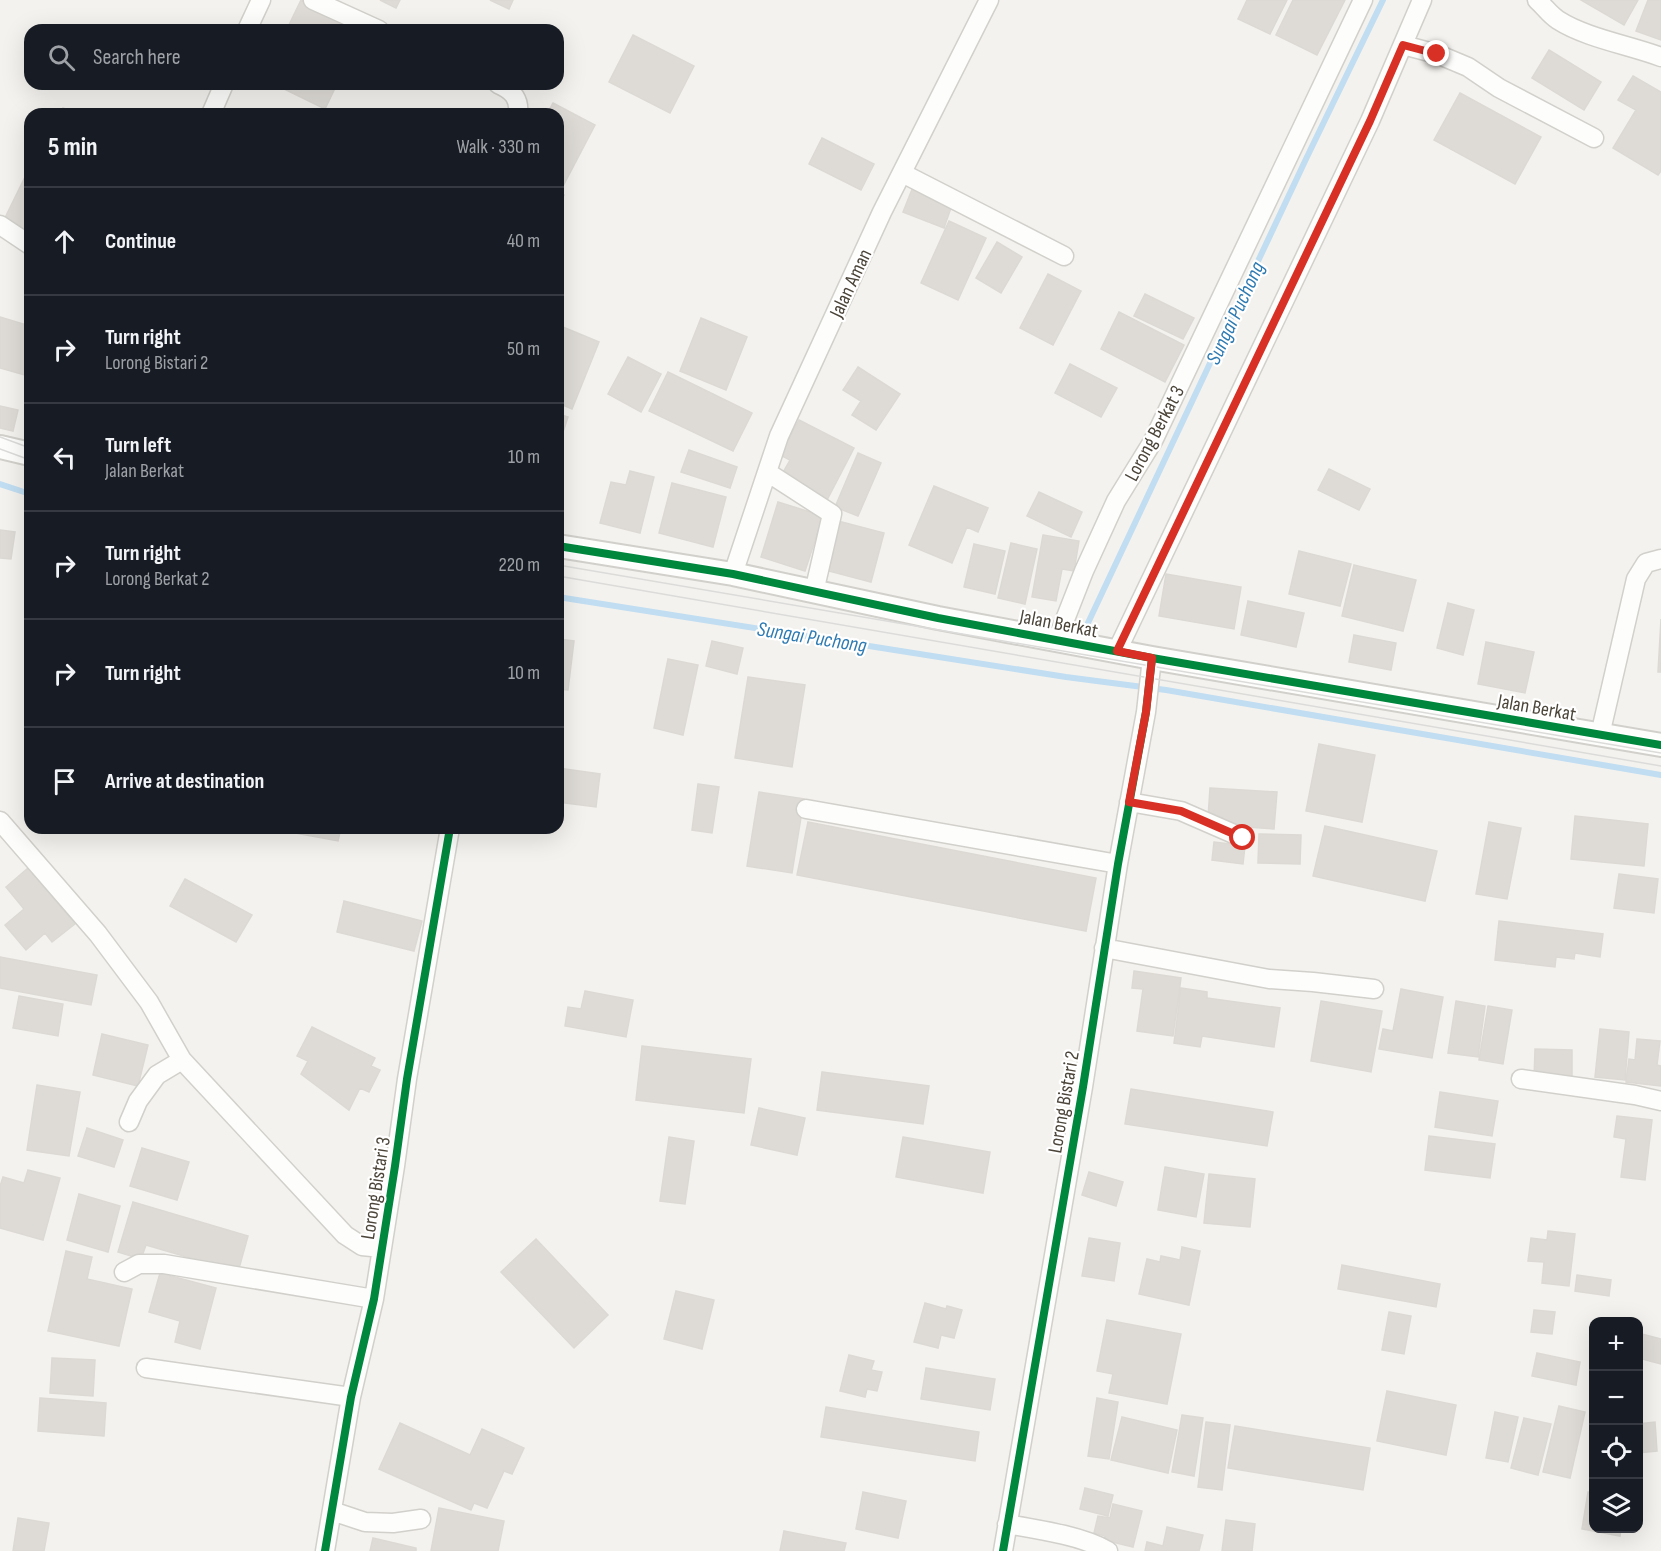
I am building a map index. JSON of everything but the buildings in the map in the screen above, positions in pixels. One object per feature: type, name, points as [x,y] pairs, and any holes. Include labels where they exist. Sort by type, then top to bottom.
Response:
[{"type":"street","points":[[250,24],[261,0]]},
{"type":"street","points":[[313,0],[366,24]]},
{"type":"street","name":"Lorong Berkat 3","points":[[1058,640],[1084,571],[1116,501],[1153,441],[1363,0]]},
{"type":"street","points":[[1117,651],[1370,121],[1422,0]]},
{"type":"street","points":[[1537,0],[1560,21],[1590,35],[1661,57]]},
{"type":"street","name":"Jalan Aman","points":[[733,574],[779,436],[981,5]]},
{"type":"street","points":[[1403,45],[1437,54],[1468,67],[1499,88],[1594,138]]},
{"type":"street","points":[[214,108],[221,90]]},
{"type":"street","points":[[510,90],[516,98],[518,108]]},
{"type":"street","points":[[902,173],[1064,256]]},
{"type":"street","points":[[0,225],[24,241]]},
{"type":"street","points":[[0,447],[24,448]]},
{"type":"street","points":[[767,472],[832,514],[814,592]]},
{"type":"street","name":"Jalan Berkat","points":[[564,547],[733,574],[938,618],[1117,651],[1151,667],[1661,745]]},
{"type":"street","points":[[1600,735],[1636,579],[1646,563],[1661,559]]},
{"type":"street","name":"Lorong Bistari 2","points":[[1003,1551],[1083,1087],[1118,864],[1146,712],[1151,667]]},
{"type":"street","points":[[1129,802],[1181,811],[1243,838]]},
{"type":"street","points":[[806,809],[1118,864]]},
{"type":"street","points":[[0,821],[105,942],[149,1002],[182,1060],[345,1235],[362,1246],[382,1248]]},
{"type":"street","name":"Lorong Bistari 3","points":[[326,1551],[351,1397],[374,1299],[407,1079],[449,834]]},
{"type":"street","points":[[1104,948],[1269,979],[1374,990]]},
{"type":"street","points":[[129,1122],[138,1101],[157,1075],[182,1060]]},
{"type":"street","points":[[1521,1079],[1635,1095],[1661,1101]]},
{"type":"street","points":[[124,1272],[139,1264],[164,1264],[374,1299]]},
{"type":"street","points":[[146,1368],[351,1397]]},
{"type":"street","points":[[332,1512],[365,1522],[393,1523],[421,1519]]},
{"type":"street","points":[[1007,1524],[1058,1534],[1100,1546],[1108,1551]]},
{"type":"waterway","name":"Sungai Puchong","points":[[1087,625],[1383,0]]},
{"type":"waterway","name":"Sungai Puchong","points":[[0,484],[24,492]]},
{"type":"waterway","points":[[564,598],[1066,677],[1166,690],[1661,775]]},
{"type":"tram line","points":[[0,437],[24,446]]},
{"type":"tram line","points":[[0,449],[24,458]]},
{"type":"tram line","points":[[564,566],[1661,753]]},
{"type":"tram line","points":[[564,577],[1661,766]]},
{"type":"cycle path","points":[[564,547],[733,574],[938,618],[1152,658],[1661,745]]},
{"type":"cycle path","points":[[1003,1551],[1083,1087],[1118,864],[1146,712],[1152,658]]},
{"type":"cycle path","points":[[325,1551],[351,1397],[374,1299],[407,1079],[449,834]]},
{"type":"route","points":[[1243,838],[1181,811],[1129,802],[1146,712],[1152,658],[1117,651],[1370,121],[1403,45],[1437,54]]}]
